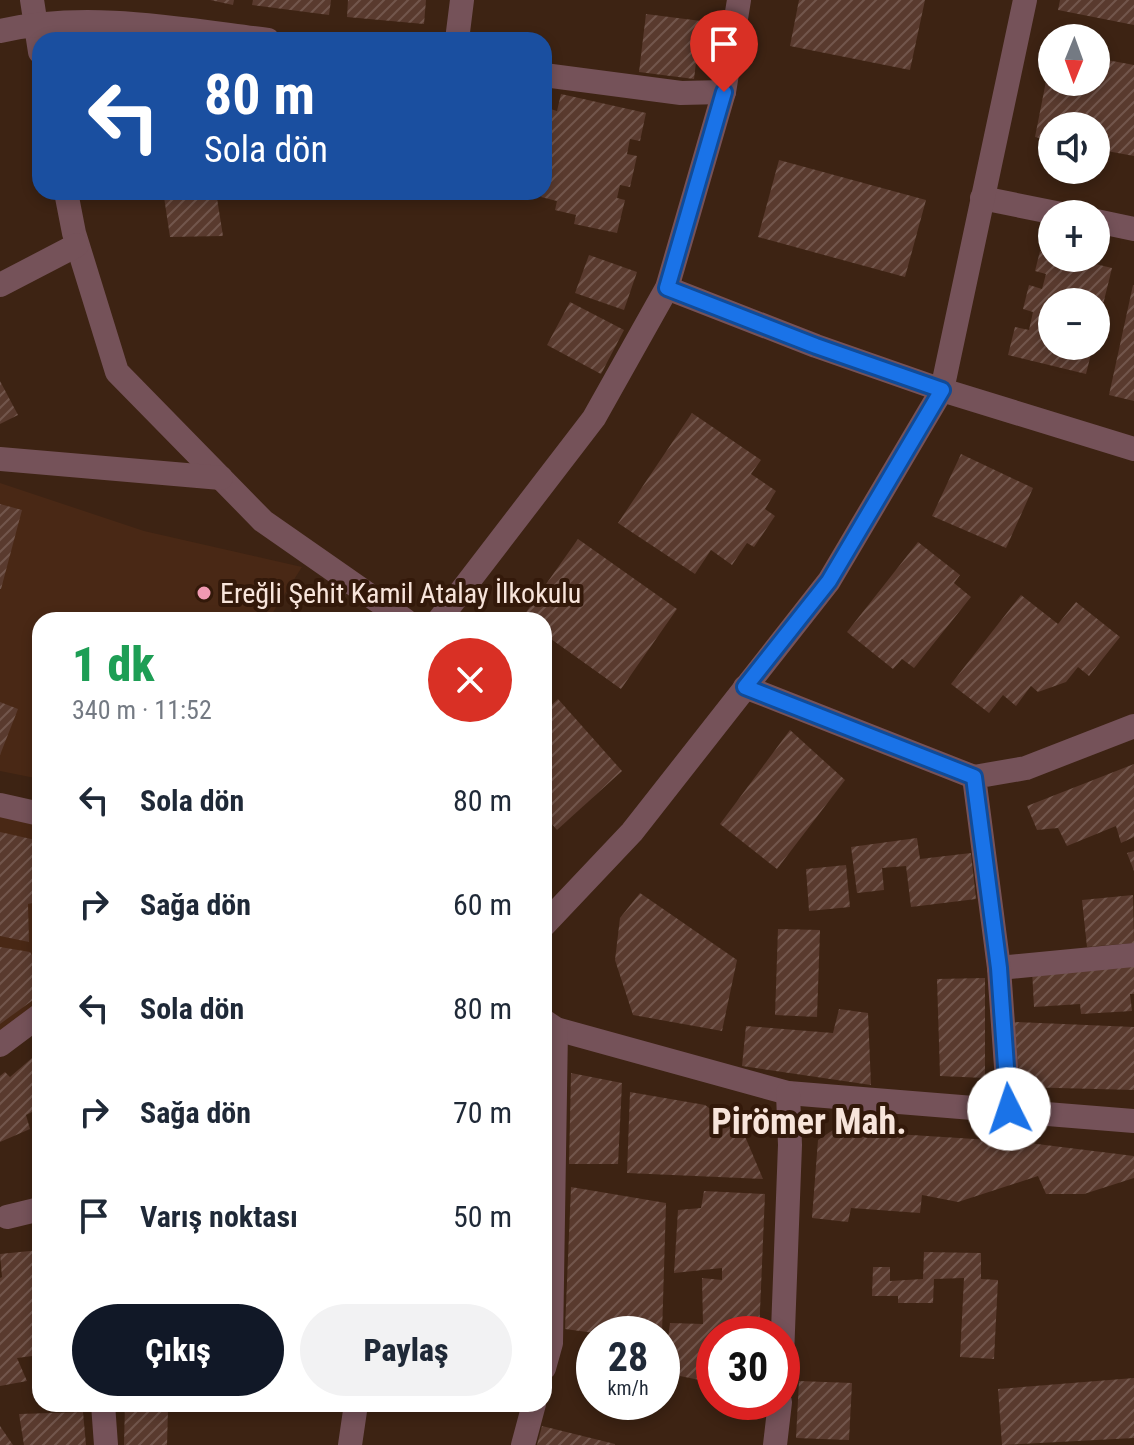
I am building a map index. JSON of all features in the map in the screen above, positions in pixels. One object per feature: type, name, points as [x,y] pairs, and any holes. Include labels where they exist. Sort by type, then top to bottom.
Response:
[{"type":"street","points":[[458,32],[462,0]]},
{"type":"street","points":[[445,612],[594,418],[667,288],[724,92],[739,0]]},
{"type":"street","points":[[552,917],[632,832],[829,581],[942,390],[1025,0]]},
{"type":"street","points":[[33,11],[37,32]]},
{"type":"street","points":[[0,31],[33,11],[205,32]]},
{"type":"street","points":[[552,76],[681,93],[724,92]]},
{"type":"street","points":[[982,198],[1038,209]]},
{"type":"street","points":[[68,200],[77,245],[117,372],[263,521],[394,612]]},
{"type":"street","points":[[1110,224],[1134,229]]},
{"type":"street","points":[[0,285],[77,245]]},
{"type":"street","points":[[667,288],[816,346],[942,390],[1134,449]]},
{"type":"street","points":[[0,459],[221,478]]},
{"type":"street","points":[[745,687],[974,777],[1026,768],[1134,726]]},
{"type":"street","points":[[974,777],[999,968],[1009,1109]]},
{"type":"street","points":[[0,805],[32,812]]},
{"type":"street","points":[[999,968],[1134,955]]},
{"type":"street","points":[[0,1045],[32,1021]]},
{"type":"street","points":[[552,1026],[788,1093],[1134,1121]]},
{"type":"street","points":[[784,1316],[790,1145],[788,1093]]},
{"type":"street","points":[[7,1217],[32,1211]]},
{"type":"street","points":[[104,1412],[106,1445]]},
{"type":"street","points":[[350,1445],[353,1412]]},
{"type":"street","points":[[523,1445],[532,1412]]},
{"type":"street","points":[[775,1445],[778,1420]]},
{"type":"shaded area","points":[[0,483],[144,531],[302,567],[273,612],[32,612],[32,777],[0,771]]},
{"type":"shaded area","points":[[0,814],[32,821],[32,1008],[0,1031]]},
{"type":"building","points":[[210,0],[234,0],[233,5]]},
{"type":"building","points":[[253,0],[331,0],[329,15],[252,5]]},
{"type":"building","points":[[348,0],[426,0],[424,24],[347,17]]},
{"type":"building","points":[[799,0],[925,0],[910,70],[790,46]]},
{"type":"building","points":[[1060,0],[1134,0],[1134,25],[1058,10]]},
{"type":"building","points":[[646,14],[701,21],[694,79],[639,72]]},
{"type":"building","points":[[1110,61],[1134,65],[1134,156],[1110,152],[1110,112],[1040,112],[1043,96],[1110,96]]},
{"type":"building","points":[[561,94],[646,113],[640,141],[630,139],[627,154],[637,156],[630,187],[620,185],[617,198],[625,200],[617,233],[574,224],[576,215],[555,210],[557,201],[552,200],[552,110],[557,111]]},
{"type":"building","points":[[779,160],[926,200],[905,277],[758,237]]},
{"type":"building","points":[[164,200],[217,200],[223,236],[170,237]]},
{"type":"building","points":[[589,255],[637,272],[624,310],[575,293]]},
{"type":"building","points":[[1112,268],[1107,288],[1042,288],[1046,274],[1039,272],[1110,272]]},
{"type":"building","points":[[1029,285],[1039,288],[1038,360],[1090,360],[1086,374],[1008,355],[1015,327],[1029,330],[1033,312],[1023,309]]},
{"type":"building","points":[[1134,285],[1134,401],[1109,395]]},
{"type":"building","points":[[570,302],[624,330],[601,374],[547,345]]},
{"type":"building","points":[[0,381],[18,415],[0,424]]},
{"type":"building","points":[[692,413],[761,460],[751,474],[776,491],[765,509],[775,516],[754,547],[747,543],[732,565],[711,550],[695,574],[618,523]]},
{"type":"building","points":[[961,454],[1033,488],[1006,548],[932,516]]},
{"type":"building","points":[[0,504],[22,510],[1,589],[0,589]]},
{"type":"building","points":[[578,539],[677,609],[621,689],[552,640],[552,612],[526,612]]},
{"type":"building","points":[[918,542],[960,575],[954,583],[971,597],[914,668],[902,659],[893,669],[847,632]]},
{"type":"building","points":[[1021,595],[1058,624],[1076,602],[1120,637],[1089,676],[1078,667],[1066,682],[1038,692],[1031,686],[1016,706],[1003,695],[989,713],[951,684]]},
{"type":"building","points":[[558,699],[622,771],[557,830],[552,824],[552,705]]},
{"type":"building","points":[[0,702],[18,709],[0,755]]},
{"type":"building","points":[[790,730],[845,780],[777,869],[720,824]]},
{"type":"building","points":[[1134,764],[1134,837],[1121,843],[1116,826],[1067,846],[1058,828],[1037,830],[1027,806]]},
{"type":"building","points":[[0,832],[32,839],[32,903],[28,904],[29,942],[0,936]]},
{"type":"building","points":[[917,838],[920,859],[971,853],[976,899],[911,907],[906,866],[882,868],[884,890],[857,893],[851,847]]},
{"type":"building","points":[[1134,851],[1134,871],[1127,853]]},
{"type":"building","points":[[846,865],[850,907],[809,911],[806,869]]},
{"type":"building","points":[[640,893],[737,960],[722,1031],[633,1015],[615,960],[620,918]]},
{"type":"building","points":[[1133,895],[1134,943],[1087,947],[1082,900]]},
{"type":"building","points":[[778,929],[820,930],[817,1017],[775,1015]]},
{"type":"building","points":[[0,947],[30,952],[32,1001],[0,1024]]},
{"type":"building","points":[[1134,964],[1134,994],[1130,994],[1132,1011],[1081,1014],[1080,1004],[1034,1007],[1032,970]]},
{"type":"building","points":[[985,978],[985,1078],[940,1076],[937,979]]},
{"type":"building","points":[[839,1009],[868,1013],[871,1085],[742,1066],[746,1026],[833,1033]]},
{"type":"building","points":[[1014,1022],[1134,1027],[1134,1090],[1020,1087]]},
{"type":"building","points":[[32,1058],[32,1112],[26,1115],[30,1129],[0,1142],[0,1076],[5,1072],[10,1077]]},
{"type":"building","points":[[571,1073],[622,1083],[618,1164],[569,1164]]},
{"type":"building","points":[[630,1092],[705,1105],[744,1134],[763,1179],[627,1173]]},
{"type":"building","points":[[833,1130],[1021,1142],[1134,1156],[1134,1178],[1084,1194],[1046,1194],[1038,1176],[958,1202],[922,1195],[920,1213],[851,1208],[848,1222],[812,1218],[818,1140]]},
{"type":"building","points":[[571,1187],[666,1203],[663,1316],[576,1316],[576,1330],[565,1329]]},
{"type":"building","points":[[704,1191],[765,1194],[760,1316],[703,1316],[702,1278],[722,1280],[722,1268],[674,1273],[678,1210],[701,1208]]},
{"type":"building","points":[[32,1251],[32,1356],[17,1358],[27,1381],[0,1386],[2,1277],[0,1254]]},
{"type":"building","points":[[924,1252],[981,1253],[981,1279],[998,1280],[994,1359],[960,1357],[964,1278],[934,1279],[933,1303],[898,1303],[898,1296],[872,1296],[873,1267],[890,1267],[890,1281],[923,1279]]},
{"type":"building","points":[[680,1323],[696,1324],[696,1379],[680,1376]]},
{"type":"building","points":[[1134,1378],[1134,1438],[1002,1445],[998,1389]]},
{"type":"building","points":[[800,1381],[852,1383],[849,1440],[796,1438],[797,1420],[800,1420]]},
{"type":"building","points":[[83,1412],[86,1445],[24,1445],[19,1414]]},
{"type":"building","points":[[125,1412],[168,1412],[167,1445],[124,1445]]},
{"type":"building","points":[[0,1426],[13,1445],[0,1445]]},
{"type":"building","points":[[542,1426],[615,1444],[615,1445],[537,1445]]},
{"type":"place","name":"Ereğli Şehit Kamil Atalay İlkokulu","points":[[204,593]]},
{"type":"district","name":"Pirömer Mah.","points":[[809,1121]]},
{"type":"route","points":[[724,92],[667,288],[816,346],[942,390],[829,581],[745,687],[974,777],[999,968],[1009,1109]]}]
